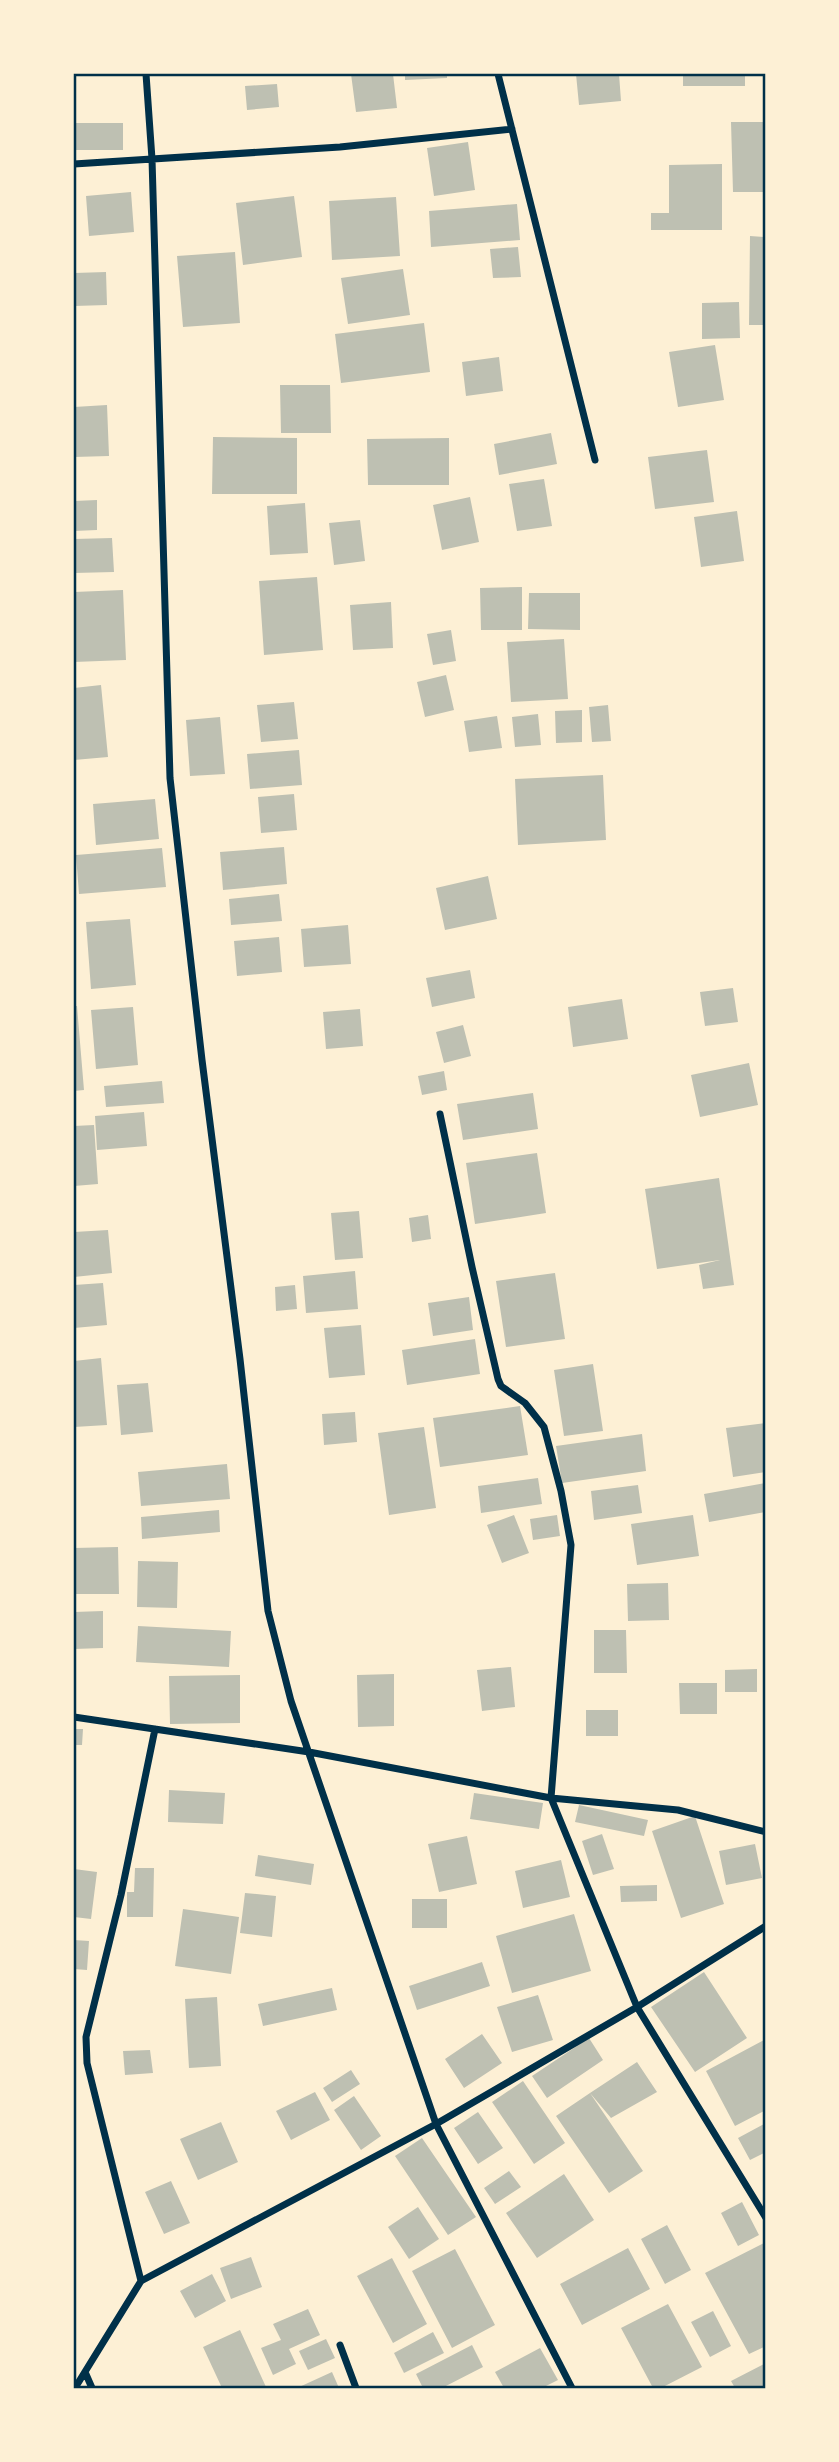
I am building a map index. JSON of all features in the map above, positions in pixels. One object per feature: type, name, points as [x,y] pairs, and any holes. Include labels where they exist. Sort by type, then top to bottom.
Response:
[{"type":"street","points":[[146,74],[152,159],[170,778],[268,1611],[291,1701],[436,2124],[572,2389]]},
{"type":"street","points":[[498,74],[595,460]]},
{"type":"street","points":[[74,164],[340,147],[512,129]]},
{"type":"street","points":[[440,1114],[498,1379],[501,1386],[525,1403],[544,1426],[571,1545],[551,1798],[638,2007],[765,2218]]},
{"type":"street","points":[[74,1717],[309,1752],[551,1798],[678,1810],[765,1832]]},
{"type":"street","points":[[141,2281],[90,2074],[86,2036],[121,1895],[155,1729]]},
{"type":"street","points":[[75,2389],[141,2281],[436,2124],[638,2007],[765,1926]]},
{"type":"street","points":[[340,2345],[356,2389]]},
{"type":"street","points":[[85,2372],[92,2389]]},
{"type":"building","points":[[351,74],[393,74],[397,108],[356,112]]},
{"type":"building","points":[[405,74],[447,74],[447,78],[405,80]]},
{"type":"building","points":[[576,74],[619,74],[621,101],[579,105]]},
{"type":"building","points":[[683,74],[745,74],[745,86],[683,86]]},
{"type":"building","points":[[277,84],[279,107],[247,110],[245,86]]},
{"type":"building","points":[[731,122],[766,122],[766,192],[733,192]]},
{"type":"building","points":[[74,123],[123,123],[123,150],[74,150]]},
{"type":"building","points":[[468,142],[475,190],[434,196],[427,148]]},
{"type":"building","points":[[722,164],[722,230],[651,230],[651,213],[669,213],[669,165]]},
{"type":"building","points":[[131,192],[134,232],[89,236],[86,196]]},
{"type":"building","points":[[294,196],[302,257],[243,265],[236,203]]},
{"type":"building","points":[[396,197],[400,256],[332,260],[329,201]]},
{"type":"building","points":[[517,204],[520,240],[431,247],[429,211]]},
{"type":"building","points":[[750,236],[766,237],[766,325],[749,325]]},
{"type":"building","points":[[518,247],[521,277],[493,278],[490,249]]},
{"type":"building","points":[[235,252],[240,323],[183,327],[177,256]]},
{"type":"building","points":[[403,269],[410,315],[348,324],[341,278]]},
{"type":"building","points":[[106,272],[107,305],[74,306],[74,273]]},
{"type":"building","points":[[739,302],[740,338],[702,339],[702,303]]},
{"type":"building","points":[[424,323],[430,372],[341,383],[335,334]]},
{"type":"building","points":[[715,345],[724,400],[678,407],[669,352]]},
{"type":"building","points":[[499,357],[503,391],[466,396],[462,362]]},
{"type":"building","points":[[280,385],[330,385],[331,433],[281,433]]},
{"type":"building","points":[[107,405],[109,456],[74,457],[74,407]]},
{"type":"building","points":[[551,433],[557,464],[499,475],[494,444]]},
{"type":"building","points":[[213,437],[297,438],[297,494],[212,494]]},
{"type":"building","points":[[449,438],[449,485],[368,485],[367,439]]},
{"type":"building","points":[[707,450],[714,502],[655,509],[648,457]]},
{"type":"building","points":[[544,479],[552,526],[517,531],[509,484]]},
{"type":"building","points":[[470,497],[479,542],[442,550],[433,505]]},
{"type":"building","points":[[97,500],[97,530],[74,531],[74,501]]},
{"type":"building","points":[[305,503],[308,553],[270,555],[267,506]]},
{"type":"building","points":[[737,511],[744,561],[701,567],[694,517]]},
{"type":"building","points":[[360,520],[365,561],[334,565],[329,523]]},
{"type":"building","points":[[112,538],[114,572],[74,573],[74,539]]},
{"type":"building","points":[[317,577],[323,650],[264,655],[259,581]]},
{"type":"building","points":[[522,587],[522,630],[481,630],[480,588]]},
{"type":"building","points":[[123,590],[126,660],[74,662],[74,592]]},
{"type":"building","points":[[529,593],[580,593],[580,630],[528,629]]},
{"type":"building","points":[[391,602],[393,648],[353,650],[350,605]]},
{"type":"building","points":[[451,630],[456,661],[433,665],[427,634]]},
{"type":"building","points":[[564,639],[568,699],[511,702],[507,642]]},
{"type":"building","points":[[446,675],[454,710],[425,717],[417,682]]},
{"type":"building","points":[[101,685],[108,757],[74,760],[74,688]]},
{"type":"building","points":[[294,702],[298,739],[261,742],[257,705]]},
{"type":"building","points":[[608,705],[611,741],[592,742],[589,707]]},
{"type":"building","points":[[582,710],[582,742],[556,743],[555,711]]},
{"type":"building","points":[[538,714],[541,745],[515,747],[512,717]]},
{"type":"building","points":[[497,716],[502,748],[469,752],[464,721]]},
{"type":"building","points":[[220,717],[225,774],[190,776],[186,720]]},
{"type":"building","points":[[299,750],[302,785],[250,789],[247,754]]},
{"type":"building","points":[[603,775],[606,840],[518,845],[515,779]]},
{"type":"building","points":[[294,794],[297,830],[261,833],[258,797]]},
{"type":"building","points":[[155,799],[159,839],[96,845],[93,804]]},
{"type":"building","points":[[284,847],[287,884],[223,890],[220,852]]},
{"type":"building","points":[[162,848],[166,887],[79,894],[76,855]]},
{"type":"building","points":[[488,876],[497,919],[445,930],[436,888]]},
{"type":"building","points":[[279,894],[282,921],[231,925],[229,899]]},
{"type":"building","points":[[130,919],[136,985],[91,989],[86,922]]},
{"type":"building","points":[[348,925],[351,964],[304,967],[301,929]]},
{"type":"building","points":[[279,937],[282,972],[237,976],[234,941]]},
{"type":"building","points":[[470,970],[475,998],[432,1007],[426,978]]},
{"type":"building","points":[[733,988],[738,1022],[705,1026],[700,992]]},
{"type":"building","points":[[622,999],[628,1039],[573,1047],[568,1007]]},
{"type":"building","points":[[74,1006],[77,1006],[84,1090],[74,1091]]},
{"type":"building","points":[[133,1007],[138,1065],[96,1069],[91,1010]]},
{"type":"building","points":[[360,1009],[363,1046],[326,1049],[323,1012]]},
{"type":"building","points":[[463,1025],[471,1056],[444,1063],[436,1032]]},
{"type":"building","points":[[749,1063],[758,1105],[700,1117],[691,1075]]},
{"type":"building","points":[[444,1071],[447,1090],[422,1095],[418,1076]]},
{"type":"building","points":[[162,1081],[164,1103],[106,1107],[104,1086]]},
{"type":"building","points":[[533,1093],[538,1129],[463,1140],[457,1104]]},
{"type":"building","points":[[144,1112],[147,1146],[97,1150],[95,1116]]},
{"type":"building","points":[[94,1125],[98,1184],[74,1186],[74,1126]]},
{"type":"building","points":[[537,1153],[546,1213],[475,1224],[466,1163]]},
{"type":"building","points":[[719,1178],[734,1285],[703,1289],[699,1265],[720,1260],[657,1269],[645,1189]]},
{"type":"building","points":[[359,1211],[363,1258],[335,1260],[331,1213]]},
{"type":"building","points":[[428,1215],[431,1239],[412,1242],[409,1218]]},
{"type":"building","points":[[108,1230],[112,1273],[74,1277],[74,1232]]},
{"type":"building","points":[[355,1271],[358,1309],[306,1313],[303,1276]]},
{"type":"building","points":[[555,1273],[565,1339],[506,1347],[496,1281]]},
{"type":"building","points":[[103,1283],[107,1325],[74,1328],[74,1285]]},
{"type":"building","points":[[295,1285],[297,1309],[276,1311],[275,1287]]},
{"type":"building","points":[[469,1297],[473,1330],[433,1336],[428,1303]]},
{"type":"building","points":[[361,1325],[365,1375],[329,1378],[324,1328]]},
{"type":"building","points":[[475,1339],[480,1374],[407,1385],[402,1350]]},
{"type":"building","points":[[101,1358],[107,1425],[74,1427],[74,1361]]},
{"type":"building","points":[[593,1364],[603,1431],[564,1436],[554,1370]]},
{"type":"building","points":[[148,1383],[153,1432],[121,1435],[117,1385]]},
{"type":"building","points":[[520,1406],[528,1455],[440,1467],[433,1418]]},
{"type":"building","points":[[355,1412],[357,1442],[324,1445],[322,1414]]},
{"type":"building","points":[[766,1423],[766,1472],[733,1477],[726,1428]]},
{"type":"building","points":[[424,1427],[436,1508],[389,1515],[378,1433]]},
{"type":"building","points":[[642,1434],[646,1471],[562,1483],[556,1446]]},
{"type":"building","points":[[227,1464],[230,1499],[141,1506],[138,1472]]},
{"type":"building","points":[[538,1478],[542,1504],[481,1513],[478,1486]]},
{"type":"building","points":[[766,1483],[766,1512],[709,1522],[704,1494]]},
{"type":"building","points":[[638,1485],[642,1513],[594,1520],[591,1491]]},
{"type":"building","points":[[219,1510],[220,1532],[142,1539],[141,1517]]},
{"type":"building","points":[[514,1515],[529,1553],[502,1563],[487,1525]]},
{"type":"building","points":[[557,1515],[560,1536],[533,1540],[530,1519]]},
{"type":"building","points":[[693,1515],[699,1556],[637,1565],[631,1524]]},
{"type":"building","points":[[118,1547],[119,1594],[74,1594],[74,1548]]},
{"type":"building","points":[[138,1561],[178,1562],[177,1608],[137,1607]]},
{"type":"building","points":[[668,1583],[669,1620],[628,1621],[627,1584]]},
{"type":"building","points":[[103,1611],[103,1648],[74,1649],[74,1612]]},
{"type":"building","points":[[138,1626],[231,1631],[229,1667],[136,1662]]},
{"type":"building","points":[[594,1630],[626,1630],[627,1673],[594,1673]]},
{"type":"building","points":[[511,1667],[515,1707],[482,1711],[477,1670]]},
{"type":"building","points":[[757,1669],[757,1692],[725,1692],[725,1670]]},
{"type":"building","points":[[394,1674],[394,1726],[358,1727],[357,1675]]},
{"type":"building","points":[[240,1675],[240,1723],[170,1724],[169,1676]]},
{"type":"building","points":[[679,1683],[717,1683],[717,1714],[680,1714]]},
{"type":"building","points":[[586,1710],[618,1710],[618,1736],[586,1736]]},
{"type":"building","points":[[74,1729],[83,1729],[82,1745],[74,1745]]},
{"type":"building","points":[[169,1790],[225,1793],[223,1824],[168,1822]]},
{"type":"building","points":[[474,1793],[543,1803],[539,1829],[470,1819]]},
{"type":"building","points":[[579,1805],[648,1820],[644,1836],[575,1822]]},
{"type":"building","points":[[695,1816],[724,1904],[681,1918],[652,1831]]},
{"type":"building","points":[[602,1834],[614,1869],[593,1875],[582,1841]]},
{"type":"building","points":[[467,1836],[477,1884],[439,1892],[428,1844]]},
{"type":"building","points":[[755,1844],[762,1878],[726,1885],[719,1851]]},
{"type":"building","points":[[258,1855],[314,1864],[311,1885],[255,1876]]},
{"type":"building","points":[[561,1860],[570,1897],[523,1908],[515,1871]]},
{"type":"building","points":[[135,1868],[154,1868],[153,1917],[127,1917],[127,1892],[134,1892]]},
{"type":"building","points":[[74,1869],[97,1872],[91,1919],[74,1917]]},
{"type":"building","points":[[657,1885],[657,1901],[621,1902],[620,1886]]},
{"type":"building","points":[[245,1893],[276,1896],[272,1937],[240,1933]]},
{"type":"building","points":[[412,1899],[447,1899],[447,1928],[412,1928]]},
{"type":"building","points":[[183,1909],[239,1917],[231,1974],[175,1966]]},
{"type":"building","points":[[574,1914],[591,1971],[512,1993],[496,1936]]},
{"type":"building","points":[[74,1940],[89,1941],[87,1970],[74,1969]]},
{"type":"building","points":[[482,1962],[490,1986],[417,2010],[409,1986]]},
{"type":"building","points":[[704,1972],[747,2038],[695,2072],[651,2007]]},
{"type":"building","points":[[332,1988],[337,2010],[263,2026],[258,2004]]},
{"type":"building","points":[[538,1995],[553,2040],[512,2052],[497,2007]]},
{"type":"building","points":[[217,1997],[221,2066],[189,2068],[185,1999]]},
{"type":"building","points":[[482,2034],[502,2063],[464,2088],[445,2059]]},
{"type":"building","points":[[589,2038],[603,2060],[547,2098],[532,2076]]},
{"type":"building","points":[[766,2039],[766,2110],[735,2126],[706,2071]]},
{"type":"building","points":[[150,2050],[153,2073],[125,2075],[123,2051]]},
{"type":"building","points":[[637,2062],[657,2092],[611,2118],[590,2093]]},
{"type":"building","points":[[351,2070],[360,2084],[332,2102],[323,2088]]},
{"type":"building","points":[[523,2081],[565,2143],[534,2164],[492,2102]]},
{"type":"building","points":[[315,2092],[330,2120],[291,2140],[276,2111]]},
{"type":"building","points":[[590,2093],[643,2171],[609,2193],[556,2116]]},
{"type":"building","points":[[354,2096],[381,2136],[361,2150],[334,2110]]},
{"type":"building","points":[[478,2112],[503,2148],[478,2164],[454,2128]]},
{"type":"building","points":[[221,2122],[238,2162],[198,2180],[180,2139]]},
{"type":"building","points":[[766,2123],[766,2152],[750,2160],[738,2138]]},
{"type":"building","points":[[422,2138],[476,2217],[448,2235],[395,2156]]},
{"type":"building","points":[[509,2171],[521,2187],[495,2204],[484,2188]]},
{"type":"building","points":[[564,2174],[594,2220],[537,2258],[506,2213]]},
{"type":"building","points":[[171,2181],[190,2223],[164,2234],[145,2192]]},
{"type":"building","points":[[742,2202],[759,2235],[738,2246],[721,2213]]},
{"type":"building","points":[[418,2207],[439,2239],[409,2259],[388,2227]]},
{"type":"building","points":[[667,2225],[691,2270],[665,2284],[641,2239]]},
{"type":"building","points":[[766,2242],[766,2346],[749,2354],[705,2273]]},
{"type":"building","points":[[628,2248],[650,2289],[582,2325],[560,2284]]},
{"type":"building","points":[[455,2249],[495,2325],[452,2348],[412,2271]]},
{"type":"building","points":[[251,2257],[262,2287],[231,2299],[220,2268]]},
{"type":"building","points":[[392,2258],[427,2324],[393,2343],[357,2276]]},
{"type":"building","points":[[212,2274],[226,2301],[195,2318],[180,2291]]},
{"type":"building","points":[[668,2304],[702,2367],[661,2388],[653,2388],[621,2328]]},
{"type":"building","points":[[308,2309],[320,2335],[289,2349],[296,2364],[273,2375],[261,2348],[281,2340],[273,2324]]},
{"type":"building","points":[[713,2311],[731,2346],[710,2357],[691,2322]]},
{"type":"building","points":[[240,2330],[266,2387],[222,2388],[203,2347]]},
{"type":"building","points":[[433,2332],[444,2353],[404,2373],[394,2353]]},
{"type":"building","points":[[326,2339],[335,2358],[308,2370],[299,2351]]},
{"type":"building","points":[[472,2345],[483,2367],[442,2388],[423,2388],[416,2374]]},
{"type":"building","points":[[540,2348],[558,2380],[542,2388],[504,2388],[495,2372]]},
{"type":"building","points":[[766,2363],[766,2388],[735,2388],[731,2381]]},
{"type":"building","points":[[332,2372],[339,2388],[297,2388]]}]
